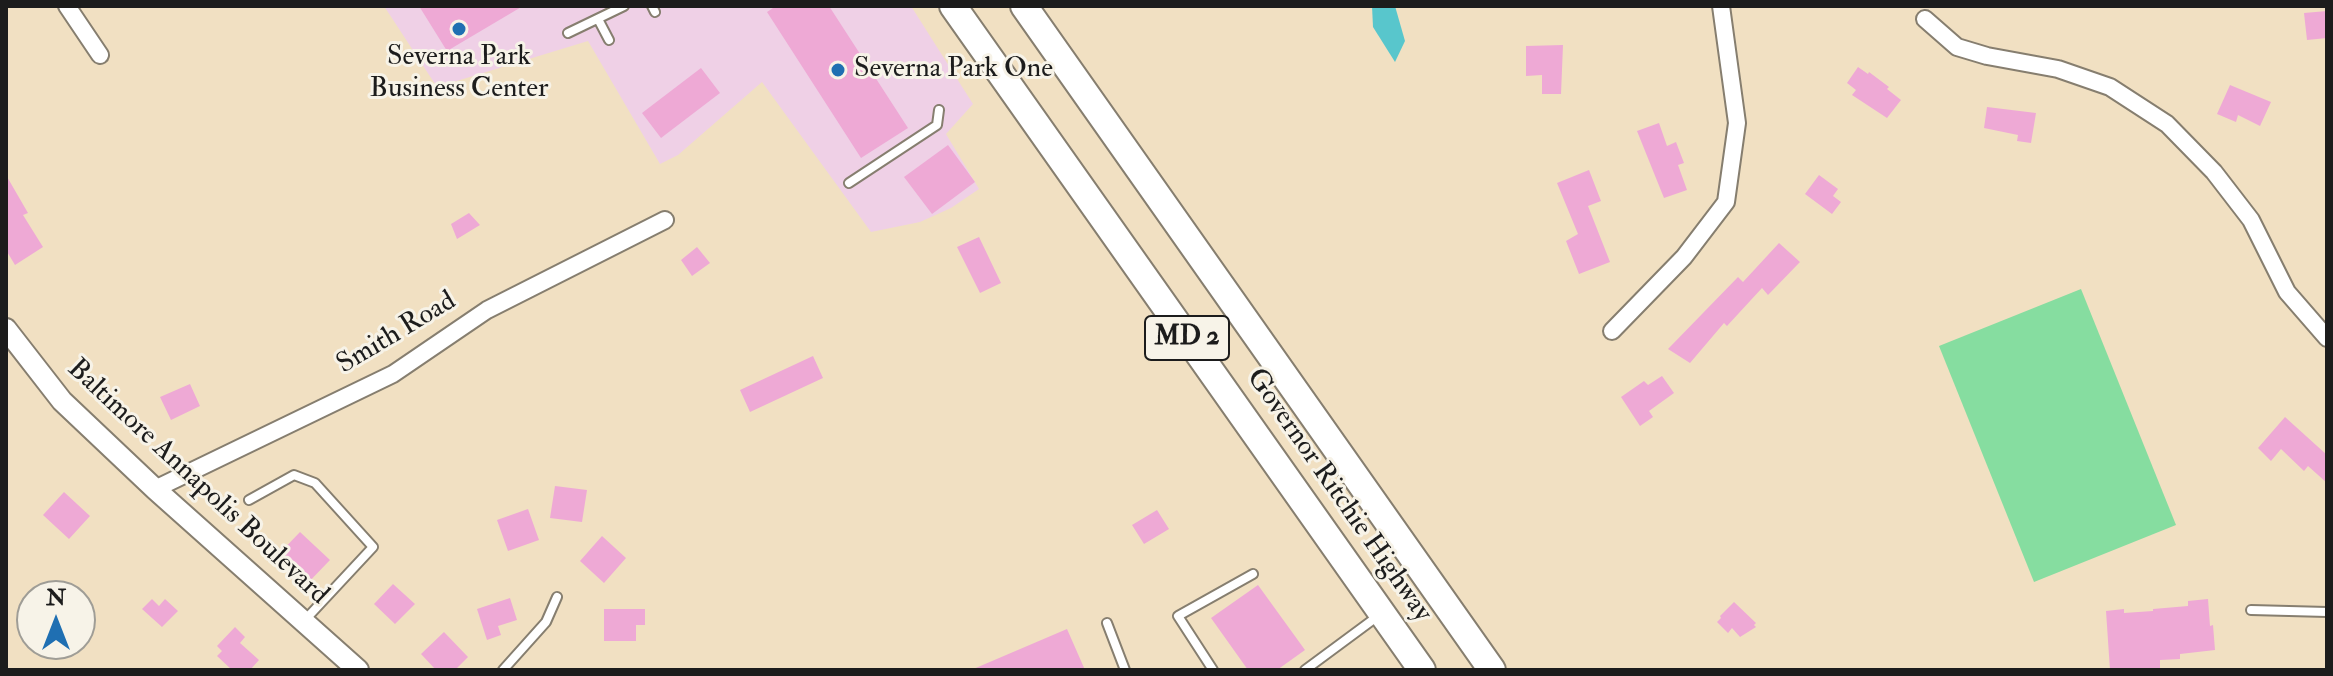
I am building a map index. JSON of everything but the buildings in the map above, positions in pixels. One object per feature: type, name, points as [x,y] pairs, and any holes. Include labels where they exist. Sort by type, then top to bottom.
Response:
[{"type":"highway","name":"Governor Ritchie Highway","points":[[953,6],[1422,670]]},
{"type":"highway","name":"Governor Ritchie Highway","points":[[1024,6],[1492,670]]},
{"type":"street","points":[[67,6],[100,55]]},
{"type":"street","points":[[1612,331],[1684,257],[1726,202],[1737,123],[1721,6]]},
{"type":"street","points":[[1925,19],[1957,47],[1987,56],[2058,69],[2110,87],[2167,124],[2214,172],[2251,220],[2287,292],[2327,338]]},
{"type":"street","name":"Smith Road","points":[[155,489],[393,374],[487,310],[665,220]]},
{"type":"street","name":"Baltimore Annapolis Boulevard","points":[[6,329],[62,401],[155,489],[358,670]]},
{"type":"lane","points":[[568,33],[624,6]]},
{"type":"lane","points":[[598,19],[609,40]]},
{"type":"lane","points":[[849,183],[937,125],[939,110]]},
{"type":"lane","points":[[249,500],[294,475],[315,483],[373,547],[304,622]]},
{"type":"lane","points":[[1213,670],[1178,616],[1253,574]]},
{"type":"lane","points":[[503,670],[546,622],[557,597]]},
{"type":"lane","points":[[2251,610],[2327,612]]},
{"type":"lane","points":[[1305,670],[1382,614]]},
{"type":"lane","points":[[1107,623],[1125,670]]},
{"type":"shaded area","points":[[384,6],[911,6],[973,104],[946,134],[979,189],[951,208],[920,222],[871,232],[762,82],[678,155],[660,164],[588,41],[437,87]]},
{"type":"green space","points":[[2081,289],[2176,525],[2034,582],[1939,346]]},
{"type":"water","points":[[1372,6],[1395,6],[1405,41],[1395,62],[1373,27]]},
{"type":"place","name":"Severna Park Business Center","points":[[459,29]]},
{"type":"place","name":"Severna Park One","points":[[838,70]]}]
